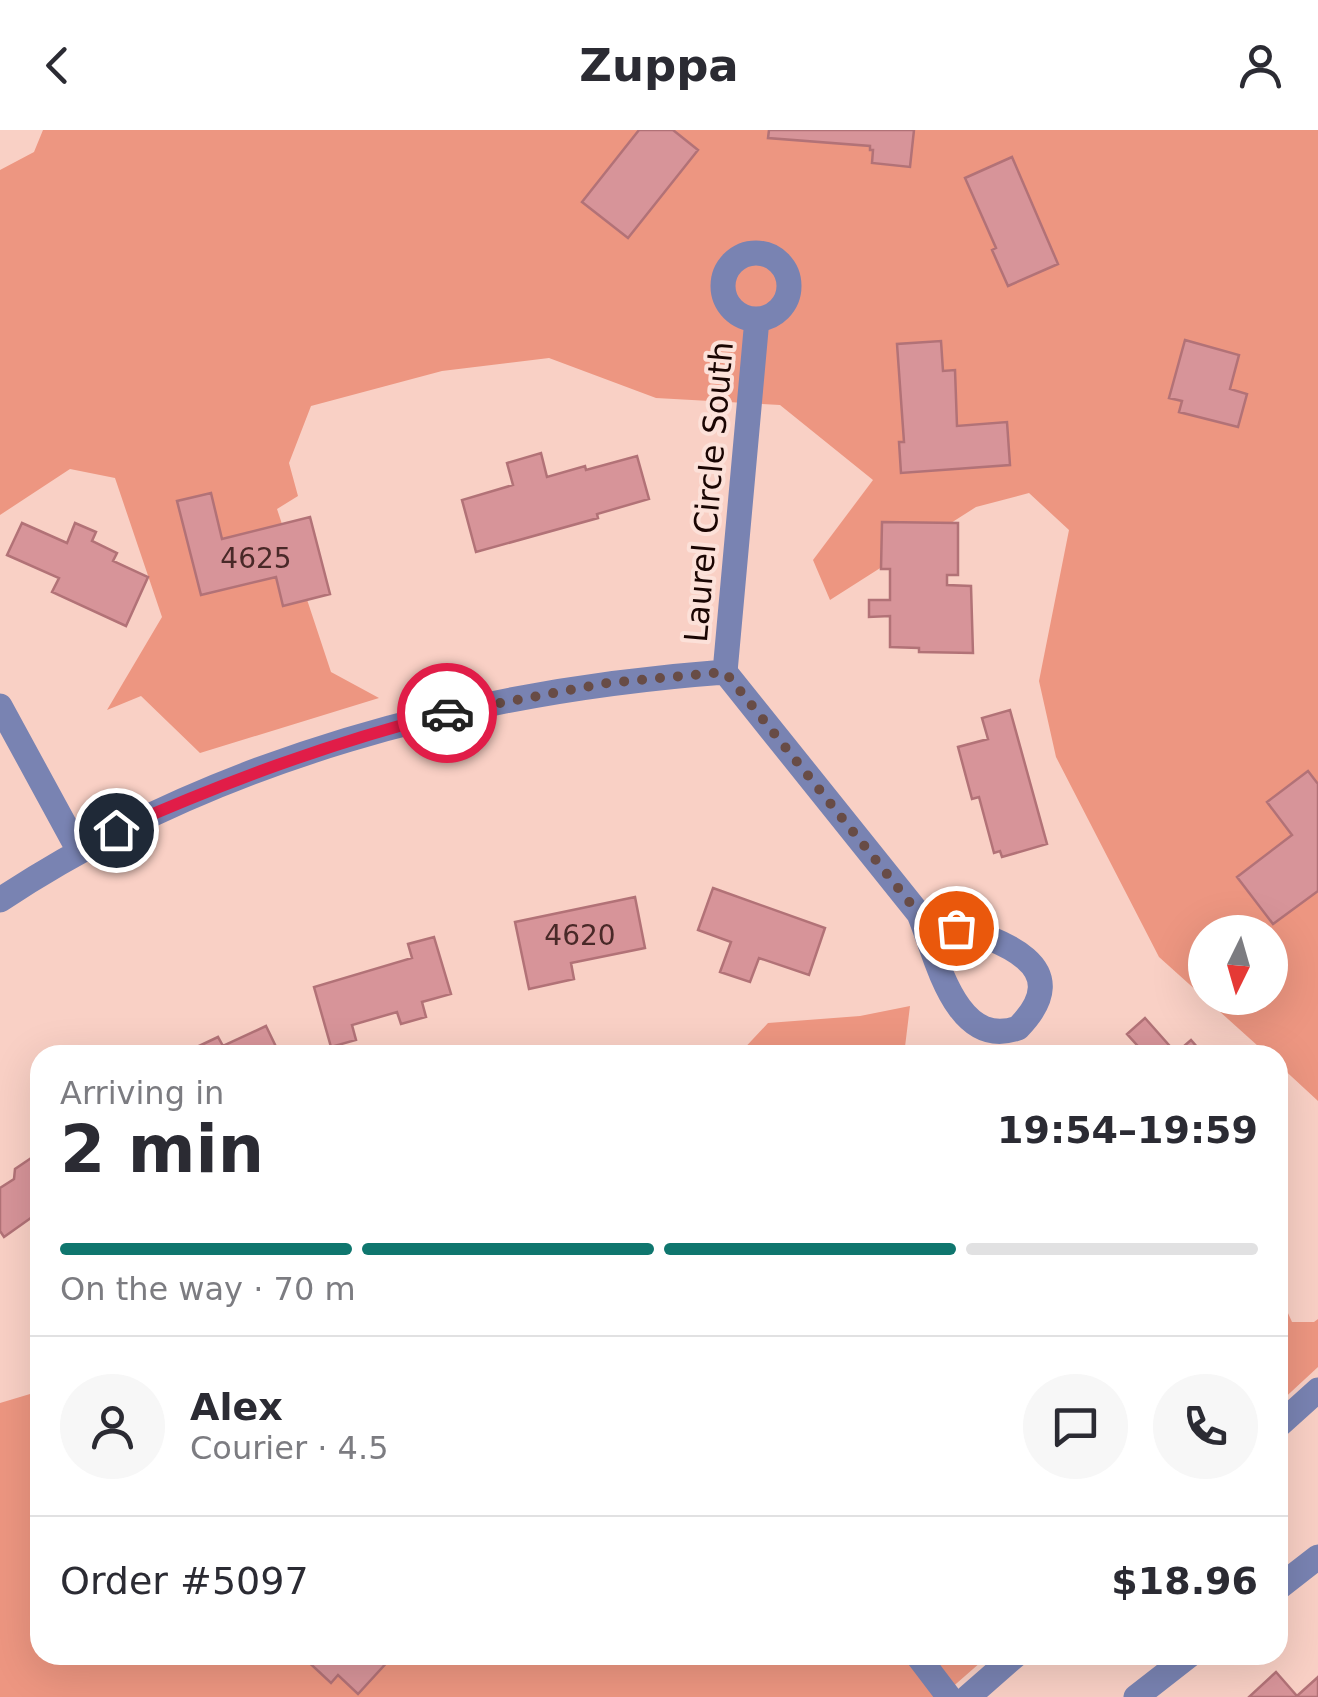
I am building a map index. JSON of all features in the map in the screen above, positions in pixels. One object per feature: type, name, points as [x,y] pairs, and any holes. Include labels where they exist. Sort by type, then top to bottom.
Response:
[{"type":"street","name":"Laurel Circle South","points":[[725,672],[758,319]]},
{"type":"street","points":[[0,900],[116,830],[279,762],[391,726],[476,706],[607,683],[725,672],[919,914],[961,1012],[971,1023],[994,1033],[1018,1028],[1038,997],[1041,983],[1036,967],[1006,946],[919,914]]},
{"type":"street","points":[[0,706],[79,851]]},
{"type":"street","points":[[1288,1417],[1318,1390]]},
{"type":"street","points":[[1288,1580],[1318,1556]]},
{"type":"street","points":[[925,1665],[949,1697]]},
{"type":"street","points":[[968,1697],[1005,1665]]},
{"type":"street","points":[[1136,1697],[1177,1665]]},
{"type":"shaded area","points":[[43,130],[1318,130],[1318,1101],[1288,1073],[1288,1045],[1257,1045],[1224,1015],[1288,1015],[1288,915],[1188,915],[1188,983],[1159,957],[1056,757],[1039,681],[1069,530],[1029,493],[976,507],[830,600],[813,560],[873,480],[780,405],[656,398],[549,358],[442,371],[311,406],[289,463],[298,496],[277,509],[331,672],[379,698],[200,753],[141,696],[107,710],[162,617],[115,478],[70,469],[0,515],[0,170],[34,152]]},
{"type":"shaded area","points":[[910,1006],[905,1045],[747,1045],[768,1023],[860,1016]]},
{"type":"shaded area","points":[[1288,1313],[1292,1322],[1318,1319],[1318,1367],[1288,1395]]},
{"type":"shaded area","points":[[30,1394],[30,1665],[978,1665],[941,1697],[0,1697],[0,1403]]},
{"type":"building","points":[[639,130],[673,130],[698,150],[628,238],[582,202]]},
{"type":"building","points":[[769,130],[914,130],[910,167],[872,163],[870,146],[768,138]]},
{"type":"building","points":[[1012,157],[1058,264],[1008,286],[965,178]]},
{"type":"building","points":[[1185,340],[1239,355],[1230,389],[1247,394],[1238,427],[1179,412],[1182,401],[1169,398]]},
{"type":"building","points":[[941,341],[943,371],[955,370],[957,426],[1007,422],[1010,465],[901,473],[899,442],[904,442],[897,344]]},
{"type":"building","points":[[541,453],[547,477],[637,456],[649,499],[597,514],[598,518],[476,552],[462,500],[513,485],[507,463]]},
{"type":"building","points":[[211,493],[222,539],[310,517],[330,594],[283,606],[276,577],[201,595],[177,501]]},
{"type":"building","points":[[882,522],[958,523],[958,575],[947,575],[947,585],[971,586],[973,653],[890,647],[890,616],[869,617],[869,600],[890,600],[890,569],[881,569]]},
{"type":"building","points":[[22,523],[67,543],[75,523],[96,532],[92,541],[117,553],[113,561],[148,577],[126,626],[52,592],[59,578],[7,555]]},
{"type":"building","points":[[1010,710],[1047,844],[1002,857],[1000,851],[994,853],[979,797],[972,799],[958,747],[988,739],[982,718]]},
{"type":"building","points":[[1308,771],[1318,784],[1318,891],[1285,915],[1266,915],[1237,877],[1292,835],[1267,802]]},
{"type":"building","points":[[713,888],[825,928],[809,975],[759,958],[750,982],[720,972],[731,942],[698,930]]},
{"type":"building","points":[[635,897],[645,948],[571,963],[574,979],[529,989],[515,922]]},
{"type":"building","points":[[434,937],[451,994],[422,1002],[426,1017],[401,1024],[397,1012],[352,1025],[356,1040],[330,1045],[314,987],[412,958],[408,944]]},
{"type":"building","points":[[1145,1018],[1169,1045],[1137,1045],[1127,1034]]},
{"type":"building","points":[[266,1026],[275,1045],[225,1045]]},
{"type":"building","points":[[218,1037],[222,1045],[201,1045]]},
{"type":"building","points":[[30,1159],[30,1219],[4,1237],[0,1231],[0,1188],[14,1179],[15,1169]]},
{"type":"building","points":[[312,1665],[385,1665],[358,1694],[338,1675],[331,1683]]},
{"type":"building","points":[[1276,1672],[1297,1696],[1318,1677],[1318,1697],[1249,1697]]},
{"type":"way so far","points":[[447,713],[607,683],[725,672],[919,914],[956,928]]},
{"type":"route","points":[[116,830],[279,762],[391,726],[447,713]]}]
